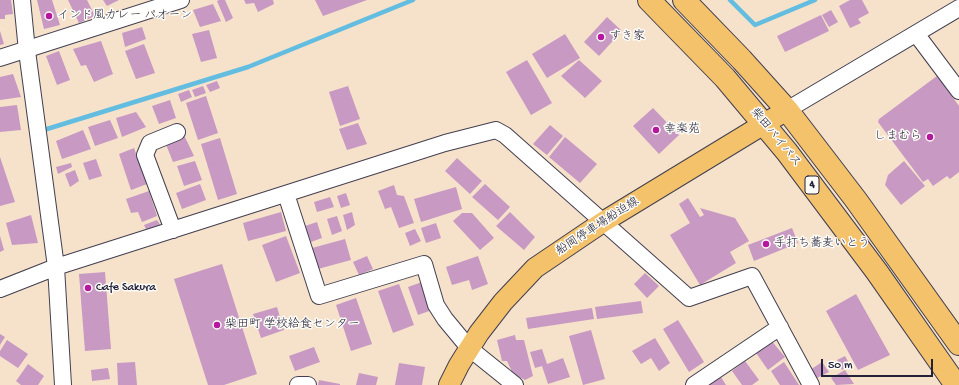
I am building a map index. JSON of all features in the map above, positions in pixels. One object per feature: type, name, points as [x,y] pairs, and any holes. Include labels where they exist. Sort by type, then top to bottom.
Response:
[{"type":"highway","name":"柴田バイパス","points":[[649,0],[725,78],[788,152],[877,272],[953,384]]},
{"type":"highway","name":"柴田バイパス","points":[[684,0],[742,60],[786,110],[856,200],[959,344]]},
{"type":"main road","name":"船岡停車場船迫線","points":[[449,385],[469,348],[502,302],[535,268],[603,222],[786,110]]},
{"type":"street","points":[[22,0],[27,51],[56,267],[63,385]]},
{"type":"street","points":[[0,58],[27,51],[181,0]]},
{"type":"street","points":[[786,110],[959,8]]},
{"type":"street","points":[[917,34],[959,91]]},
{"type":"street","points":[[0,288],[56,267],[444,143],[496,130],[505,135],[690,298],[752,276],[811,385]]},
{"type":"street","points":[[173,230],[145,155],[150,143],[177,132]]},
{"type":"street","points":[[286,194],[319,296],[424,264],[436,305],[469,348],[515,385]]},
{"type":"street","points":[[694,385],[780,327]]},
{"type":"street","points":[[298,385],[308,385]]},
{"type":"building","points":[[0,0],[11,0],[13,14],[5,15],[5,19],[0,19]]},
{"type":"building","points":[[37,0],[52,0],[60,25],[44,29]]},
{"type":"building","points":[[68,0],[87,0],[95,16],[79,23]]},
{"type":"building","points":[[103,0],[119,0],[107,6]]},
{"type":"building","points":[[225,0],[233,18],[226,22],[217,1]]},
{"type":"building","points":[[244,0],[273,0],[274,4],[258,12],[254,3],[246,4]]},
{"type":"building","points":[[315,0],[367,0],[323,16]]},
{"type":"building","points":[[850,0],[862,0],[869,13],[858,19],[861,23],[850,28],[839,6]]},
{"type":"building","points":[[213,4],[221,21],[200,27],[193,10]]},
{"type":"building","points":[[831,10],[838,22],[829,27],[822,15]]},
{"type":"building","points":[[821,15],[829,31],[785,52],[777,36]]},
{"type":"building","points":[[607,17],[622,31],[599,56],[584,42]]},
{"type":"building","points":[[142,27],[146,39],[125,47],[122,33]]},
{"type":"building","points":[[209,30],[217,58],[201,62],[192,34]]},
{"type":"building","points":[[0,31],[4,44],[0,45]]},
{"type":"building","points":[[565,34],[580,58],[547,78],[532,54]]},
{"type":"building","points":[[101,41],[113,74],[94,82],[86,65],[81,66],[73,49]]},
{"type":"building","points":[[144,44],[155,73],[136,79],[125,51]]},
{"type":"building","points":[[59,51],[70,80],[57,85],[46,56]]},
{"type":"building","points":[[527,60],[552,103],[531,115],[506,72]]},
{"type":"building","points":[[579,60],[602,81],[585,98],[561,76]]},
{"type":"building","points":[[13,74],[21,97],[0,100],[0,77]]},
{"type":"building","points":[[937,76],[959,106],[959,172],[950,179],[947,176],[933,186],[928,179],[923,182],[878,122],[879,119]]},
{"type":"building","points":[[217,81],[220,88],[210,92],[206,85]]},
{"type":"building","points":[[203,86],[206,93],[195,97],[192,90]]},
{"type":"building","points":[[348,86],[360,119],[340,126],[329,92]]},
{"type":"building","points":[[189,90],[192,97],[181,102],[178,94]]},
{"type":"building","points":[[206,96],[218,133],[198,140],[186,103]]},
{"type":"building","points":[[170,100],[176,118],[159,124],[152,106]]},
{"type":"building","points":[[17,105],[21,130],[0,132],[0,107]]},
{"type":"building","points":[[653,108],[679,135],[659,154],[633,126]]},
{"type":"building","points":[[136,112],[146,127],[122,137],[116,118]]},
{"type":"building","points":[[110,120],[118,138],[95,146],[88,127]]},
{"type":"building","points":[[358,123],[367,144],[347,150],[339,129]]},
{"type":"building","points":[[550,125],[563,136],[547,155],[533,144]]},
{"type":"building","points":[[83,130],[91,149],[62,159],[56,141]]},
{"type":"building","points":[[184,135],[194,156],[173,162],[165,142]]},
{"type":"building","points":[[565,137],[597,164],[580,183],[549,157]]},
{"type":"building","points":[[220,138],[237,194],[218,200],[201,144]]},
{"type":"building","points":[[134,148],[147,184],[131,190],[119,154]]},
{"type":"building","points":[[0,157],[15,202],[0,206]]},
{"type":"building","points":[[457,158],[482,181],[470,194],[445,171]]},
{"type":"building","points":[[96,159],[102,176],[89,180],[83,163]]},
{"type":"building","points":[[195,161],[202,180],[184,186],[177,166]]},
{"type":"building","points":[[904,161],[925,186],[901,205],[885,185],[888,175]]},
{"type":"building","points":[[71,163],[72,167],[58,174],[56,167]]},
{"type":"building","points":[[75,170],[79,181],[70,187],[65,174]]},
{"type":"building","points":[[200,184],[206,200],[182,209],[176,193]]},
{"type":"building","points":[[485,184],[510,207],[498,220],[472,197]]},
{"type":"building","points":[[394,185],[397,195],[404,196],[414,223],[399,228],[391,207],[385,209],[378,191]]},
{"type":"building","points":[[456,187],[462,209],[421,222],[414,199]]},
{"type":"building","points":[[149,191],[157,216],[142,222],[138,212],[131,213],[126,199]]},
{"type":"building","points":[[346,193],[350,205],[341,208],[337,196]]},
{"type":"building","points":[[330,197],[334,207],[317,212],[314,202]]},
{"type":"building","points":[[688,198],[700,217],[704,215],[700,208],[735,218],[749,241],[730,252],[736,263],[700,285],[670,235],[690,223],[679,204]]},
{"type":"building","points":[[281,212],[286,231],[248,241],[243,223]]},
{"type":"building","points":[[352,212],[355,225],[347,230],[343,215]]},
{"type":"building","points":[[510,212],[535,237],[524,250],[496,226]]},
{"type":"building","points":[[462,213],[472,213],[494,238],[480,250],[453,221]]},
{"type":"building","points":[[31,215],[38,243],[12,245],[6,223]]},
{"type":"building","points":[[337,216],[342,231],[332,235],[327,219]]},
{"type":"building","points":[[157,220],[161,226],[147,231],[144,225]]},
{"type":"building","points":[[317,222],[322,238],[311,242],[305,226]]},
{"type":"building","points":[[436,223],[441,238],[426,243],[421,228]]},
{"type":"building","points":[[792,228],[798,243],[754,261],[748,245]]},
{"type":"building","points":[[415,229],[421,241],[410,246],[405,233]]},
{"type":"building","points":[[0,236],[4,250],[0,252]]},
{"type":"building","points":[[286,236],[300,273],[276,282],[262,245]]},
{"type":"building","points":[[345,239],[351,260],[318,269],[312,248]]},
{"type":"building","points":[[367,256],[373,269],[359,275],[353,262]]},
{"type":"building","points":[[478,256],[488,284],[472,290],[469,280],[452,285],[446,267]]},
{"type":"building","points":[[222,264],[257,374],[224,385],[208,385],[174,279]]},
{"type":"building","points":[[105,272],[111,349],[85,351],[79,274]]},
{"type":"building","points":[[645,273],[659,286],[647,298],[634,284]]},
{"type":"building","points":[[422,282],[432,310],[418,315],[408,287]]},
{"type":"building","points":[[399,284],[414,325],[393,333],[378,291]]},
{"type":"building","points":[[856,294],[890,355],[858,370],[826,311]]},
{"type":"building","points":[[356,298],[372,344],[351,351],[336,305]]},
{"type":"building","points":[[641,301],[643,313],[597,319],[595,307]]},
{"type":"building","points":[[277,307],[284,330],[261,338],[253,314]]},
{"type":"building","points":[[592,308],[594,319],[528,329],[526,318]]},
{"type":"building","points":[[678,320],[704,362],[689,372],[663,329]]},
{"type":"building","points":[[591,330],[605,379],[583,385],[569,336]]},
{"type":"building","points":[[0,334],[5,337],[0,345]]},
{"type":"building","points":[[515,335],[516,340],[524,340],[533,376],[525,380],[513,374],[507,361],[502,361],[497,340]]},
{"type":"building","points":[[655,338],[670,363],[659,371],[651,358],[641,364],[632,351]]},
{"type":"building","points":[[770,339],[785,357],[768,370],[754,350]]},
{"type":"building","points":[[7,340],[28,354],[18,368],[0,356],[0,351]]},
{"type":"building","points":[[314,347],[320,362],[295,371],[289,356]]},
{"type":"building","points":[[542,349],[547,364],[563,358],[570,377],[548,384],[542,366],[535,368],[530,352]]},
{"type":"building","points":[[845,356],[850,365],[842,370],[837,360]]},
{"type":"building","points":[[745,361],[759,380],[752,385],[742,385],[732,371]]},
{"type":"building","points":[[135,362],[137,385],[118,385],[117,363]]},
{"type":"building","points":[[784,362],[799,385],[780,385],[771,371]]},
{"type":"building","points":[[822,362],[829,372],[815,379],[810,370]]},
{"type":"building","points":[[399,363],[425,367],[422,385],[395,385]]},
{"type":"building","points":[[28,364],[44,376],[38,385],[21,385],[16,381]]},
{"type":"building","points":[[108,368],[110,379],[92,381],[91,370]]},
{"type":"building","points":[[845,370],[854,384],[836,385],[831,378]]},
{"type":"building","points":[[359,373],[378,377],[376,385],[356,385]]},
{"type":"building","points":[[719,374],[726,385],[702,385]]},
{"type":"building","points":[[319,380],[340,384],[340,385],[318,385]]},
{"type":"waterway","points":[[47,129],[248,67],[413,0]]},
{"type":"waterway","points":[[730,0],[755,25],[815,0]]},
{"type":"place","name":"インド風カレー パオーン","points":[[49,16]]},
{"type":"place","name":"すき家","points":[[601,37]]},
{"type":"place","name":"幸楽苑","points":[[656,130]]},
{"type":"place","name":"しまむら","points":[[930,137]]},
{"type":"place","name":"手打ち蕎麦いとう","points":[[766,244]]},
{"type":"place","name":"Cafe Sakura","points":[[88,288]]},
{"type":"place","name":"柴田町 学校給食センター","points":[[217,325]]}]
